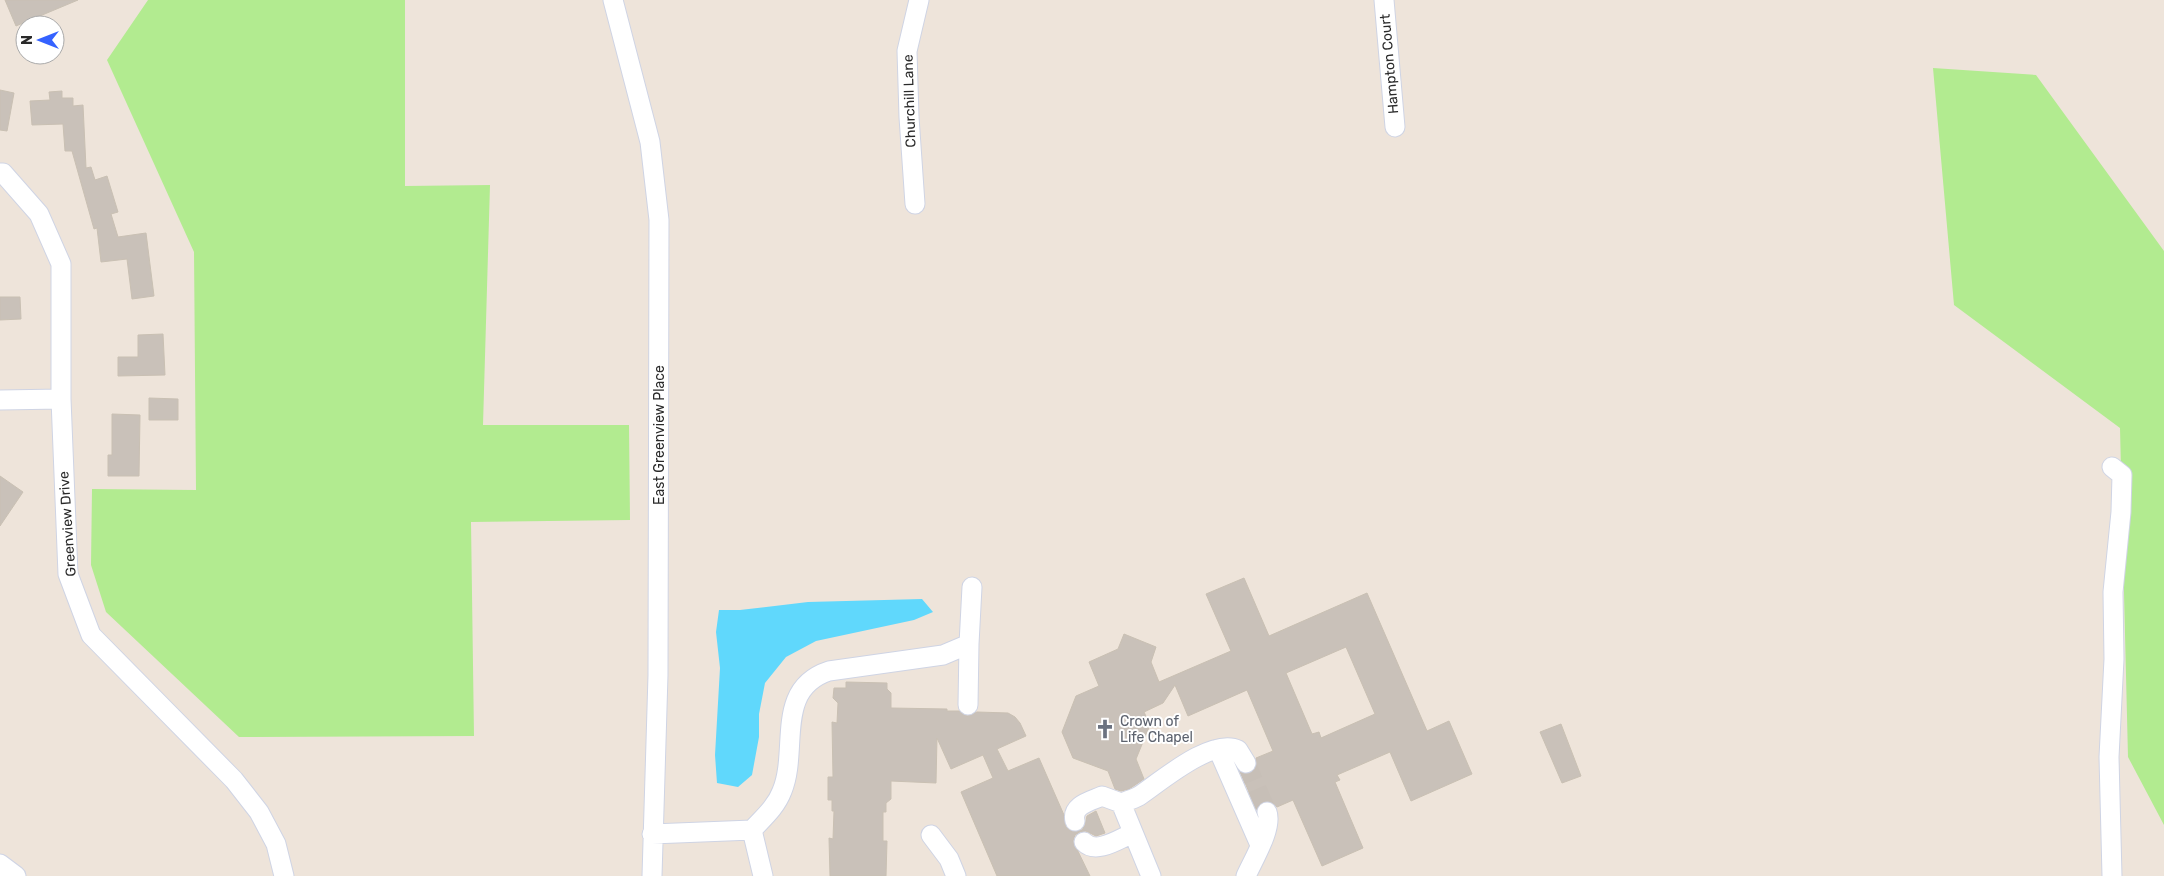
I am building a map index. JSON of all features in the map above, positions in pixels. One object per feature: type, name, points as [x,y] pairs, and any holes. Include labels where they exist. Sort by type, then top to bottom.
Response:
[{"type":"street","name":"East Greenview Place","points":[[613,0],[650,142],[659,220],[658,675],[652,876]]},
{"type":"street","name":"Churchill Lane","points":[[915,204],[907,51],[918,0]]},
{"type":"street","name":"Hampton Court","points":[[1384,0],[1395,128]]},
{"type":"street","name":"Greenview Drive","points":[[2,172],[39,214],[61,264],[61,399],[68,574],[90,636],[234,780],[259,812],[276,844],[284,876]]},
{"type":"street","points":[[0,400],[61,399]]},
{"type":"street","points":[[2112,466],[2122,475],[2121,512],[2113,592],[2114,659],[2109,757],[2112,876]]},
{"type":"street","points":[[968,705],[972,587]]},
{"type":"street","points":[[652,834],[752,830],[772,808],[782,791],[787,773],[793,707],[797,698],[808,683],[822,674],[829,671],[943,655],[969,644]]},
{"type":"street","points":[[1075,821],[1074,816],[1077,808],[1102,796],[1121,803],[1138,796],[1169,773],[1218,749],[1227,747],[1238,750],[1246,763]]},
{"type":"street","points":[[1218,749],[1260,846]]},
{"type":"street","points":[[1121,803],[1151,876]]},
{"type":"street","points":[[1246,876],[1269,822],[1267,812]]},
{"type":"street","points":[[752,830],[763,876]]},
{"type":"street","points":[[1084,842],[1088,846],[1096,848],[1133,833]]},
{"type":"street","points":[[931,835],[948,859],[956,876]]},
{"type":"street","points":[[0,864],[16,876]]},
{"type":"green space","points":[[148,0],[405,0],[405,186],[490,185],[483,425],[629,425],[630,520],[471,522],[474,736],[239,737],[106,612],[91,565],[92,489],[196,490],[194,252],[107,60]]},
{"type":"green space","points":[[1933,68],[2036,75],[2164,251],[2164,825],[2128,757],[2120,428],[1954,305]]},
{"type":"water","points":[[922,599],[933,612],[914,620],[816,641],[786,657],[765,683],[759,714],[759,737],[752,775],[738,787],[717,783],[715,755],[720,668],[716,632],[719,610],[740,610],[808,602]]},
{"type":"building","points":[[5,0],[78,0],[42,15],[15,15],[15,24]]},
{"type":"building","points":[[0,90],[14,93],[7,131],[0,130]]},
{"type":"building","points":[[62,91],[62,98],[73,98],[73,106],[83,105],[86,168],[91,167],[95,180],[107,176],[118,212],[111,214],[118,237],[146,233],[154,296],[132,299],[127,259],[101,262],[97,228],[94,229],[72,151],[65,151],[63,124],[32,125],[30,101],[50,100],[49,92]]},
{"type":"building","points":[[0,297],[20,297],[21,319],[0,320]]},
{"type":"building","points":[[163,334],[165,375],[118,376],[118,357],[138,357],[138,335]]},
{"type":"building","points":[[149,398],[178,399],[178,420],[149,420]]},
{"type":"building","points":[[112,414],[140,415],[139,476],[108,476],[108,455],[112,455]]},
{"type":"building","points":[[0,476],[23,492],[0,526]]},
{"type":"building","points":[[1244,578],[1269,636],[1367,593],[1427,731],[1449,721],[1472,774],[1411,801],[1390,752],[1337,775],[1340,780],[1335,782],[1363,848],[1322,866],[1293,800],[1277,807],[1271,802],[1265,801],[1256,809],[1241,773],[1247,774],[1252,772],[1256,768],[1256,758],[1273,751],[1247,690],[1188,716],[1175,685],[1163,703],[1144,712],[1150,725],[1136,759],[1144,779],[1129,789],[1121,791],[1115,789],[1108,771],[1073,758],[1062,732],[1076,696],[1099,686],[1089,662],[1118,649],[1124,634],[1156,647],[1151,662],[1159,682],[1231,651],[1206,594]],"holes":[[[1346,647],[1375,714],[1321,738],[1319,732],[1312,734],[1286,673]]]},
{"type":"building","points":[[846,682],[887,683],[887,689],[891,693],[891,708],[947,709],[947,711],[959,711],[967,716],[977,712],[1008,713],[1015,717],[1026,736],[997,749],[1008,771],[1039,758],[1064,815],[1066,827],[1071,831],[1082,830],[1087,816],[1096,811],[1105,833],[1096,836],[1086,831],[1080,832],[1075,835],[1073,841],[1090,876],[997,876],[961,792],[993,778],[983,755],[951,769],[937,738],[936,783],[891,781],[891,799],[886,803],[886,812],[883,812],[883,841],[887,841],[886,876],[830,876],[829,838],[833,839],[834,811],[832,811],[832,800],[828,800],[828,777],[833,777],[832,722],[837,723],[838,703],[833,698],[834,688],[846,688]]},
{"type":"building","points":[[1561,724],[1581,776],[1562,783],[1540,732]]},
{"type":"tunnel","points":[[1246,763],[1267,812]]},
{"type":"place","name":"Crown of Life Chapel","points":[[1105,729]]}]
